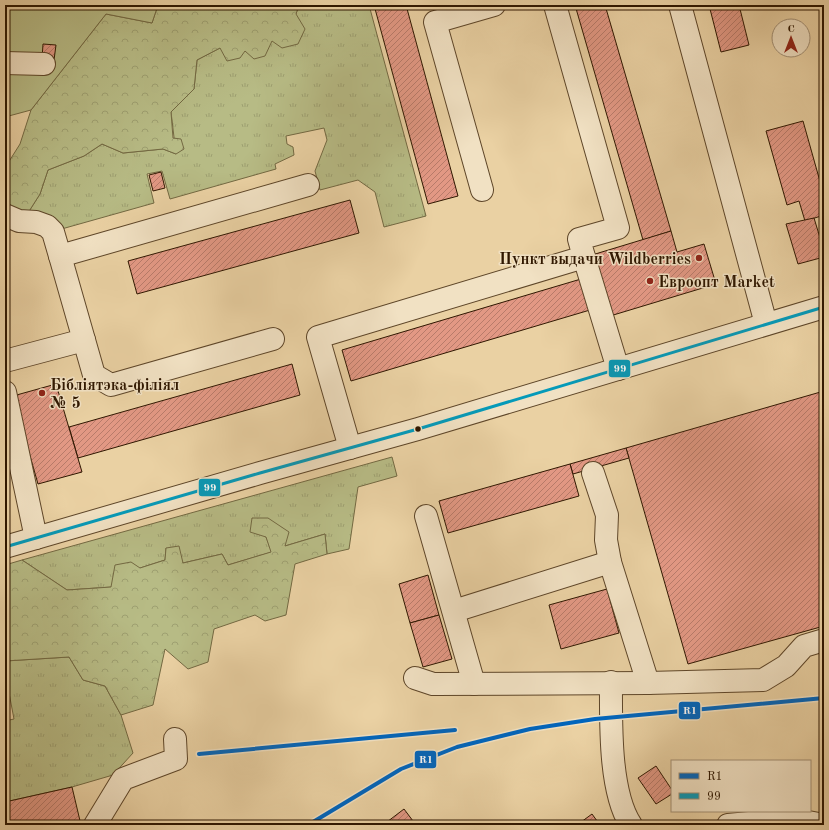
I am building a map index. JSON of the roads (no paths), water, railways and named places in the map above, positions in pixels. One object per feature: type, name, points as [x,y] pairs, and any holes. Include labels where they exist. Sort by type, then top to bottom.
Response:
[{"type":"street","points":[[482,190],[436,22],[494,5]]},
{"type":"street","points":[[555,5],[618,228],[579,239],[618,370]]},
{"type":"street","points":[[680,5],[766,324]]},
{"type":"street","points":[[5,62],[44,64]]},
{"type":"street","points":[[60,256],[308,185]]},
{"type":"street","points":[[5,215],[19,221],[36,222],[48,226],[54,232],[94,375],[111,385],[273,339]]},
{"type":"street","points":[[350,448],[318,337],[584,257]]},
{"type":"street","points":[[5,547],[618,370],[824,307]]},
{"type":"street","points":[[5,362],[84,340]]},
{"type":"street","points":[[5,392],[36,538]]},
{"type":"street","points":[[593,473],[607,515],[606,540],[610,562],[648,683]]},
{"type":"street","points":[[426,516],[474,684]]},
{"type":"street","points":[[454,611],[610,562]]},
{"type":"street","points":[[415,678],[433,684],[648,683],[763,680],[786,666],[804,646],[824,640]]},
{"type":"street","points":[[611,682],[611,718],[616,782],[626,817],[631,825]]},
{"type":"street","points":[[95,825],[123,779],[176,760],[175,739]]},
{"type":"street","points":[[728,825],[792,819],[824,825]]},
{"type":"place","name":"Пункт выдачи Wildberries","points":[[699,258]]},
{"type":"place","name":"Евроопт Market","points":[[650,281]]},
{"type":"place","name":"Бібліятэка-філіял № 5","points":[[42,393]]}]
